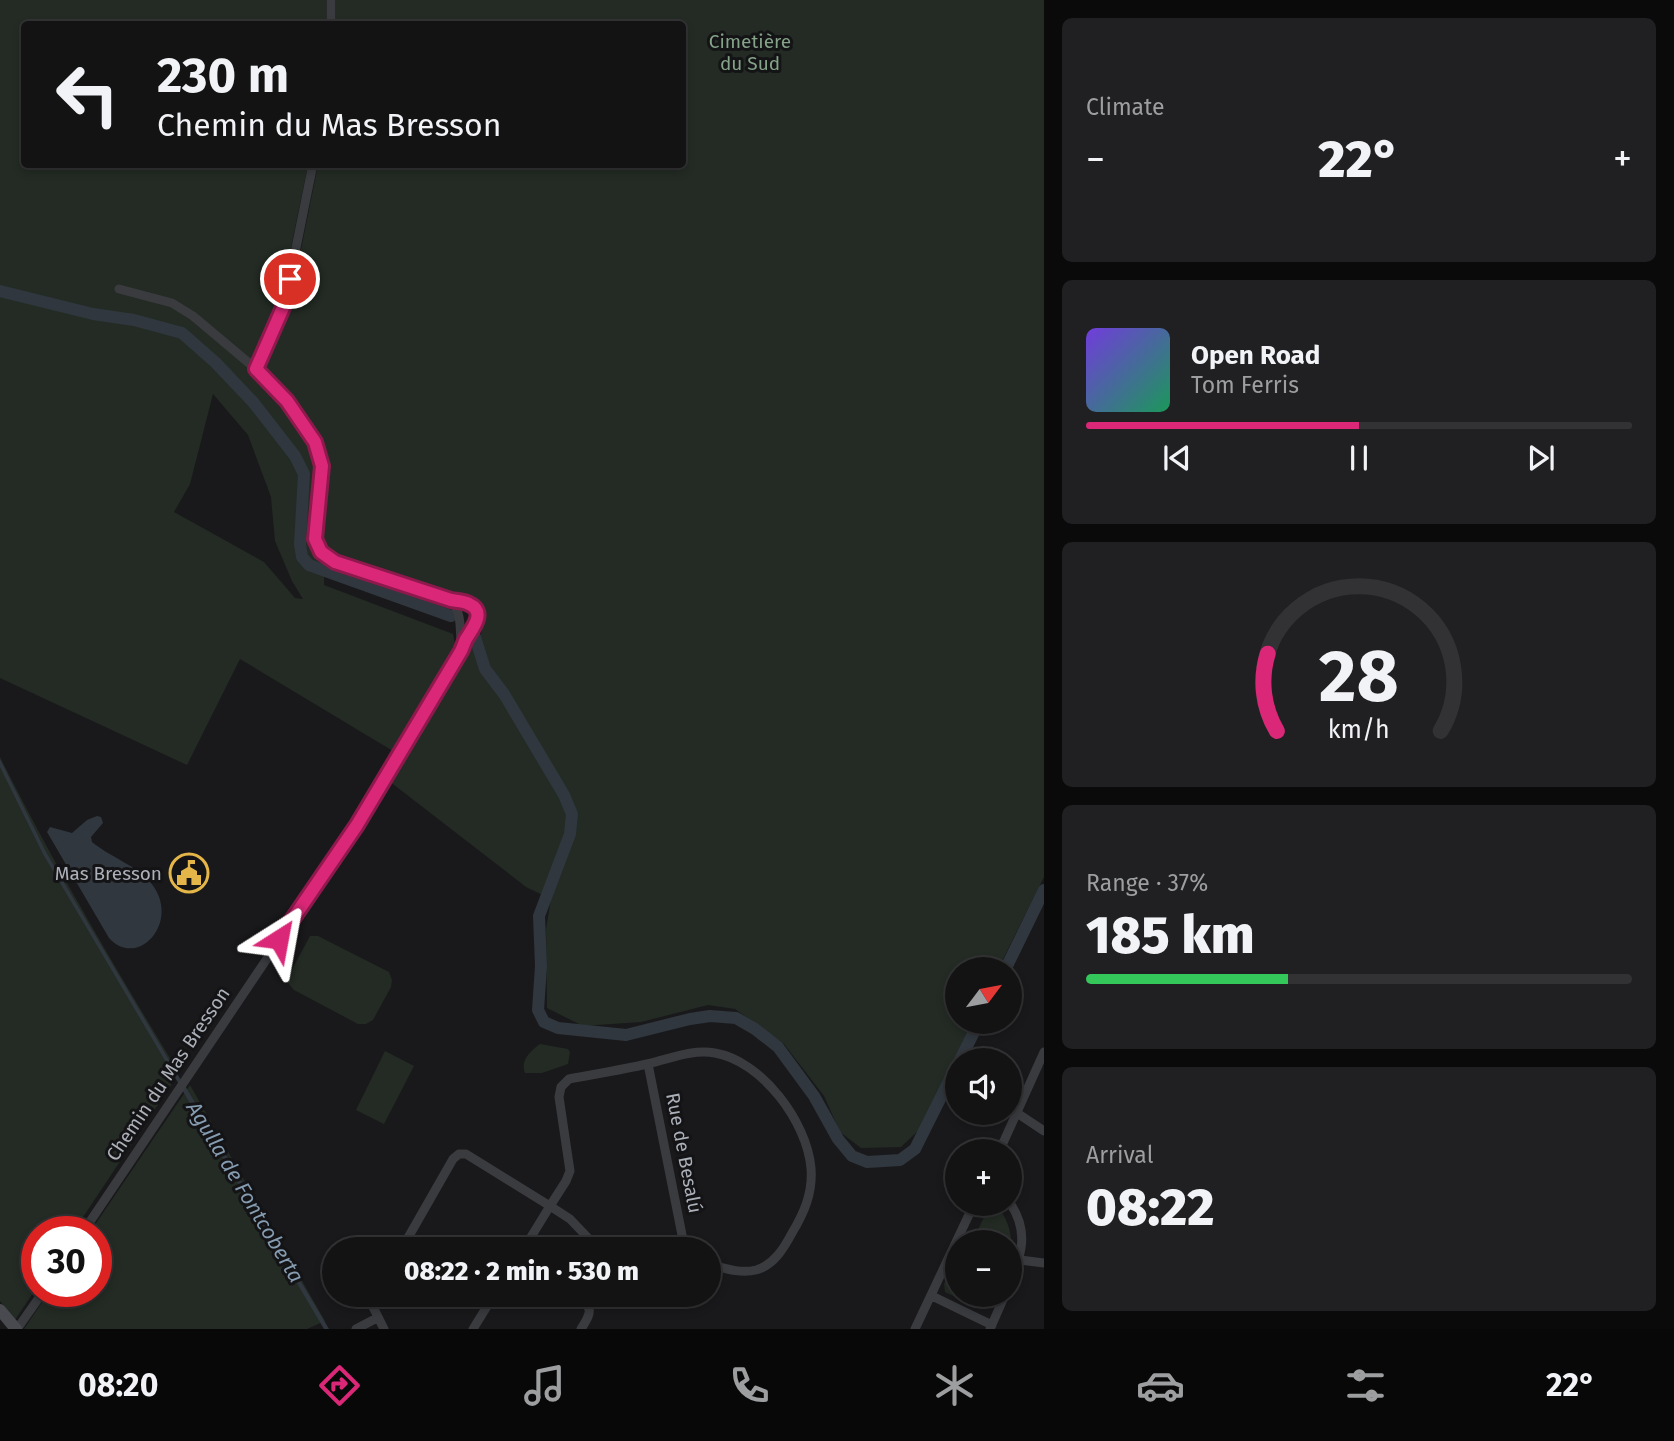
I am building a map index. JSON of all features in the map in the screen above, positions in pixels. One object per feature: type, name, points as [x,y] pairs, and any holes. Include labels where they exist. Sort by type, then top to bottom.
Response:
[{"type":"street","points":[[331,0],[331,21]]},
{"type":"street","points":[[256,369],[285,303],[312,168]]},
{"type":"street","name":"Chemin du Mas Bresson","points":[[93,1216],[357,825],[476,626],[477,617],[469,604],[335,562],[321,552],[315,539],[322,466],[315,442],[287,401],[256,369],[192,316],[172,303],[119,289]]},
{"type":"street","points":[[451,600],[459,615],[461,651]]},
{"type":"street","points":[[531,1237],[570,1171],[559,1097],[561,1087],[569,1079],[648,1064],[693,1052],[712,1052],[727,1055],[750,1068],[774,1090],[793,1115],[807,1146],[811,1168],[809,1196],[804,1214],[776,1258],[764,1267],[754,1270],[721,1267]]},
{"type":"street","points":[[1022,1102],[1044,1052]]},
{"type":"street","name":"Rue de Besalú","points":[[648,1064],[682,1237]]},
{"type":"street","points":[[1022,1116],[1044,1131]]},
{"type":"street","points":[[408,1237],[453,1159],[459,1154],[466,1154],[550,1206],[570,1219],[587,1237]]},
{"type":"street","points":[[915,1329],[969,1216]]},
{"type":"street","points":[[1022,1260],[1044,1263]]},
{"type":"street","points":[[932,1296],[991,1327],[1000,1307]]},
{"type":"street","points":[[0,1310],[17,1329],[32,1307]]},
{"type":"street","points":[[373,1307],[384,1329]]},
{"type":"street","points":[[472,1329],[486,1307]]},
{"type":"street","points":[[581,1329],[589,1316],[589,1307]]},
{"type":"street","points":[[356,1329],[377,1318]]},
{"type":"green space","points":[[0,0],[326,0],[326,21],[21,21],[21,168],[307,168],[280,301],[250,370],[301,428],[314,455],[317,478],[311,530],[316,552],[324,560],[324,585],[453,634],[455,644],[393,751],[240,659],[187,765],[0,678]],"holes":[[[213,394],[248,435],[271,497],[275,541],[303,599],[295,598],[264,562],[174,512],[190,484]]]},
{"type":"green space","name":"Cimetière du Sud","points":[[336,0],[1044,0],[1044,877],[1004,957],[945,957],[945,1034],[967,1034],[960,1048],[945,1048],[945,1079],[921,1128],[901,1147],[861,1148],[840,1132],[824,1096],[784,1044],[735,1009],[708,1005],[641,1022],[583,1026],[547,1008],[546,929],[551,899],[526,887],[389,781],[481,634],[484,615],[478,599],[337,558],[324,549],[320,538],[327,484],[325,454],[312,427],[262,368],[290,304],[317,168],[686,168],[686,21],[336,21]]},
{"type":"green space","points":[[0,757],[64,877],[179,1073],[84,1216],[21,1216],[21,1307],[24,1307],[15,1320],[0,1301]]},
{"type":"green space","points":[[310,936],[318,936],[389,972],[391,987],[373,1020],[358,1024],[294,990],[288,983],[289,975]]},
{"type":"green space","points":[[540,1044],[568,1049],[568,1064],[542,1073],[525,1073],[525,1060]]},
{"type":"green space","points":[[385,1051],[414,1066],[384,1124],[356,1110]]},
{"type":"green space","points":[[190,1085],[325,1321],[307,1329],[24,1329],[39,1307],[112,1307],[112,1216],[101,1216]]},
{"type":"green space","points":[[985,1216],[1004,1216],[1009,1230],[978,1230]]},
{"type":"water","points":[[0,759],[46,852],[182,1082],[180,1086],[43,854],[0,767]]},
{"type":"water","points":[[101,817],[103,823],[91,837],[92,842],[145,877],[159,898],[162,912],[159,926],[153,937],[143,945],[132,948],[120,946],[109,938],[47,832],[50,827],[72,833],[87,820]]},
{"type":"water","name":"Agulla de Fontcoberta","points":[[184,1084],[329,1329],[324,1329],[181,1088]]},
{"type":"waterway","points":[[0,291],[182,333],[216,363],[253,402],[295,456],[304,474],[300,544],[302,557],[309,565],[451,616]]},
{"type":"waterway","points":[[475,637],[485,669],[504,694],[564,795],[572,814],[570,834],[539,916],[541,966],[538,1010],[544,1022],[558,1028],[626,1035],[690,1019],[710,1016],[736,1018],[778,1047],[814,1096],[838,1139],[852,1156],[867,1162],[900,1160],[915,1149],[945,1089]]},
{"type":"waterway","points":[[1011,957],[1044,890]]},
{"type":"waterway","points":[[966,1048],[973,1034]]},
{"type":"place","name":"Mas Bresson","points":[[189,873]]},
{"type":"route","points":[[279,939],[357,825],[476,626],[477,617],[469,604],[335,562],[321,552],[315,539],[322,466],[315,442],[287,401],[256,369],[285,303],[290,279]]}]
